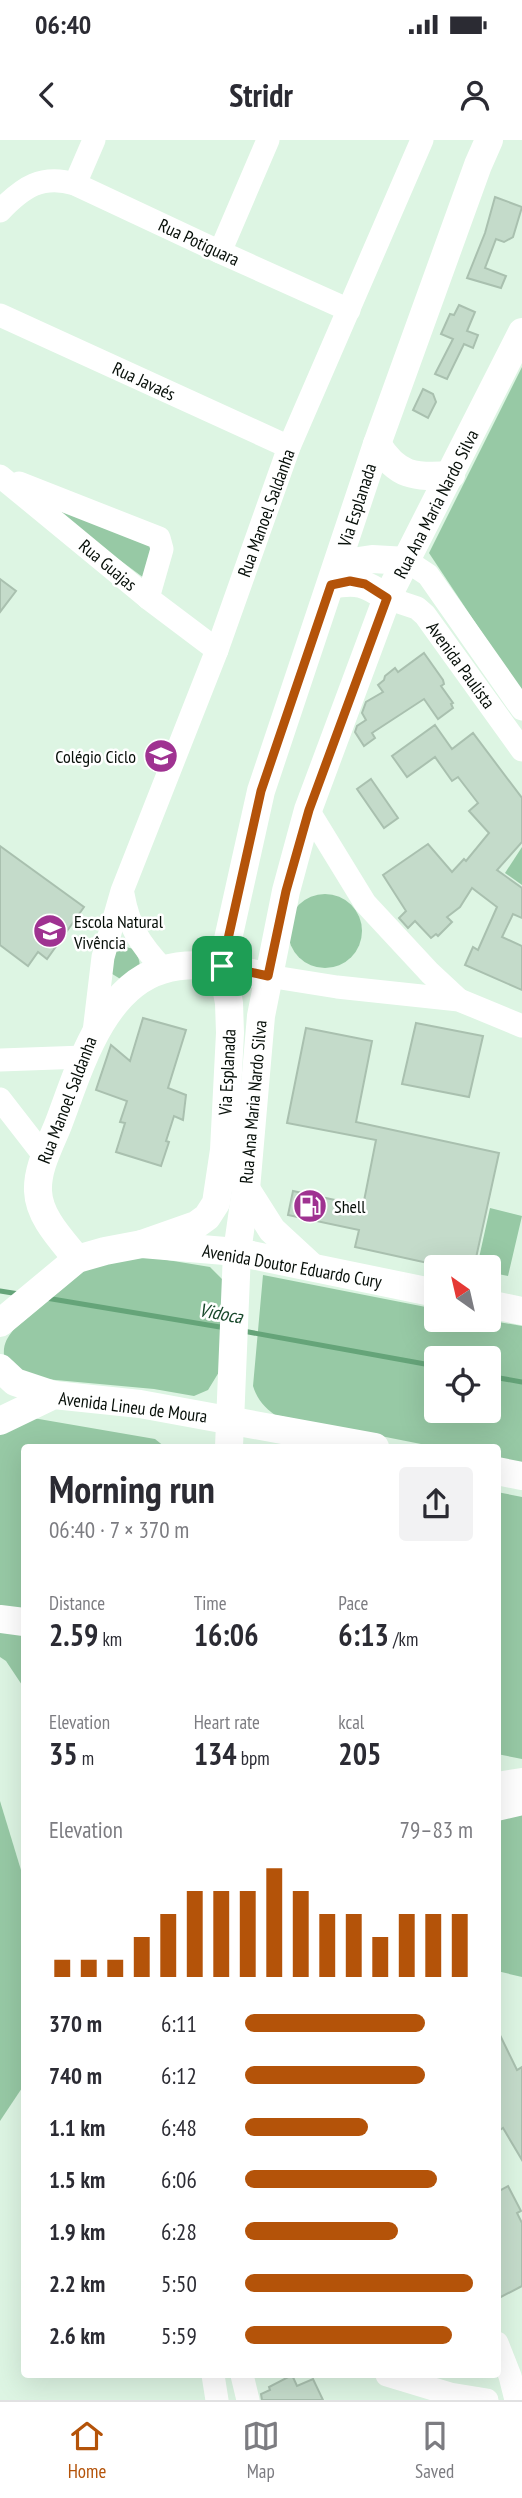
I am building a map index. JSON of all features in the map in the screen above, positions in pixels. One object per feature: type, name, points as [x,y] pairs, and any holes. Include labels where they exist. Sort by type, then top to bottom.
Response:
[{"type":"main road","name":"Via Esplanada","points":[[142,1244],[196,1225],[207,1217],[216,1203],[224,1150],[230,1033],[229,1003],[222,966],[261,791],[377,444],[489,140]]},
{"type":"main road","name":"Rua Ana Maria Nardo Silva","points":[[229,1444],[237,1252],[246,1189],[261,1016],[286,891],[309,810],[387,598],[522,332]]},
{"type":"main road","points":[[377,444],[391,464],[406,473],[428,477],[451,475]]},
{"type":"main road","points":[[334,575],[372,559],[407,561]]},
{"type":"main road","points":[[334,575],[362,583],[387,598]]},
{"type":"main road","points":[[89,1046],[129,990],[141,980],[163,969],[190,965],[222,966],[268,976]]},
{"type":"main road","name":"Rua Manoel Saldanha","points":[[72,1263],[39,1200],[38,1178],[89,1046]]},
{"type":"main road","points":[[246,1189],[272,1230],[313,1268]]},
{"type":"main road","name":"Avenida Doutor Eduardo Cury","points":[[1,1322],[72,1263],[105,1251],[142,1244],[237,1252],[424,1291]]},
{"type":"main road","points":[[501,1307],[522,1311]]},
{"type":"main road","points":[[0,1368],[15,1382],[54,1395]]},
{"type":"main road","name":"Avenida Lineu de Moura","points":[[0,1421],[54,1395],[140,1404],[230,1419]]},
{"type":"main road","points":[[230,1419],[359,1444]]},
{"type":"main road","points":[[501,1472],[522,1476]]},
{"type":"main road","points":[[0,1619],[21,1622]]},
{"type":"main road","points":[[501,1785],[522,1782]]},
{"type":"main road","points":[[501,1806],[522,1801]]},
{"type":"street","points":[[75,184],[94,140]]},
{"type":"street","points":[[220,253],[268,140]]},
{"type":"street","name":"Rua Manoel Saldanha","points":[[89,1046],[103,957],[122,891],[218,650],[289,447],[422,140]]},
{"type":"street","name":"Rua Potiguara","points":[[0,211],[13,197],[48,179],[60,179],[349,310]]},
{"type":"street","name":"Rua Javaés","points":[[0,315],[289,447]]},
{"type":"street","points":[[0,476],[159,538],[162,549],[148,598]]},
{"type":"street","name":"Rua Guajas","points":[[0,476],[148,598],[218,650]]},
{"type":"street","name":"Avenida Paulista","points":[[407,561],[428,575],[522,709]]},
{"type":"street","name":"Avenida Paulista","points":[[387,598],[417,608],[425,615],[522,750]]},
{"type":"street","points":[[309,810],[365,902],[430,973],[459,1000]]},
{"type":"street","points":[[122,891],[132,931],[163,969]]},
{"type":"street","points":[[268,976],[337,987],[459,1000],[522,1026]]},
{"type":"street","points":[[0,1060],[89,1046]]},
{"type":"street","points":[[0,1099],[45,1157]]},
{"type":"street","points":[[501,2353],[516,2400]]},
{"type":"street","points":[[213,2378],[217,2400]]},
{"type":"street","points":[[243,2378],[248,2400]]},
{"type":"street","points":[[395,2378],[449,2397],[486,2400]]},
{"type":"green space","points":[[522,367],[522,693],[429,553]]},
{"type":"green space","points":[[33,496],[158,548],[144,578]]},
{"type":"green space","points":[[522,847],[522,885],[505,873]]},
{"type":"green space","points":[[318,894],[332,894],[346,900],[356,910],[362,931],[360,945],[346,962],[332,968],[318,968],[304,962],[294,952],[288,938],[288,924],[294,910],[304,900]]},
{"type":"green space","points":[[117,947],[134,949],[140,964],[139,970],[122,980],[109,972]]},
{"type":"green space","points":[[490,1208],[522,1216],[508,1276],[501,1275],[501,1255],[480,1255]]},
{"type":"green space","points":[[143,1256],[210,1267],[225,1282],[219,1372],[208,1390],[194,1396],[154,1389],[34,1378],[23,1374],[4,1356],[6,1341],[14,1329],[86,1269]]},
{"type":"green space","points":[[263,1275],[424,1307],[424,1332],[501,1332],[501,1322],[522,1326],[522,1465],[501,1460],[501,1444],[421,1444],[275,1415],[261,1402],[253,1386]]},
{"type":"green space","points":[[33,1418],[155,1439],[161,1444],[21,1444],[21,1684],[6,1661],[0,1657],[0,1435]]},
{"type":"green space","points":[[501,1493],[522,1497],[522,1759],[501,1755]]},
{"type":"green space","points":[[0,1801],[21,1870],[21,2090],[0,2121]]},
{"type":"green space","points":[[522,1809],[522,1977],[501,1972],[501,1819]]},
{"type":"building","points":[[495,197],[522,207],[513,237],[504,242],[496,239],[485,268],[506,276],[501,288],[467,278],[485,233]]},
{"type":"building","points":[[459,305],[475,312],[467,331],[478,335],[473,348],[464,344],[447,379],[435,374],[453,339],[441,334],[450,314],[454,315]]},
{"type":"building","points":[[423,389],[433,394],[436,402],[428,418],[413,410]]},
{"type":"building","points":[[0,579],[16,591],[0,612]]},
{"type":"building","points":[[424,653],[443,680],[444,684],[441,686],[453,703],[453,708],[438,719],[424,699],[372,733],[375,738],[364,746],[355,732],[357,726],[366,720],[362,713],[366,702],[383,692],[378,685],[385,676],[395,668],[398,672]]},
{"type":"building","points":[[435,725],[452,749],[473,733],[522,798],[522,842],[497,870],[522,888],[522,918],[513,914],[502,937],[522,946],[522,990],[465,965],[473,947],[478,950],[497,907],[472,888],[460,907],[447,917],[452,922],[438,936],[436,934],[431,938],[415,921],[408,928],[399,918],[406,911],[383,875],[428,844],[452,872],[464,859],[466,861],[489,833],[469,811],[478,803],[458,777],[452,781],[435,757],[407,777],[392,756]]},
{"type":"building","points":[[371,779],[398,818],[384,828],[357,789]]},
{"type":"building","points":[[0,846],[84,907],[47,959],[38,952],[28,966],[0,945]]},
{"type":"building","points":[[143,1018],[186,1030],[168,1088],[186,1095],[183,1120],[174,1116],[161,1166],[116,1152],[125,1123],[120,1122],[127,1101],[96,1090],[111,1045],[130,1061]]},
{"type":"building","points":[[416,1023],[483,1036],[469,1097],[402,1084]]},
{"type":"building","points":[[306,1028],[372,1041],[356,1122],[499,1153],[477,1255],[424,1255],[424,1262],[355,1247],[359,1230],[288,1215],[293,1191],[363,1206],[376,1140],[287,1123]]},
{"type":"building","points":[[501,2037],[517,2070],[522,2067],[522,2160],[503,2128],[501,2129]]},
{"type":"building","points":[[508,2186],[521,2211],[517,2213],[522,2223],[522,2286],[501,2297],[501,2190]]},
{"type":"building","points":[[286,2378],[293,2378],[297,2386],[313,2379],[323,2400],[262,2400],[261,2394],[270,2390],[269,2387]]},
{"type":"waterway","name":"Vidoca","points":[[0,1291],[19,1294]]},
{"type":"waterway","name":"Vidoca","points":[[46,1298],[226,1328]]},
{"type":"waterway","name":"Vidoca","points":[[243,1331],[424,1364]]},
{"type":"waterway","name":"Vidoca","points":[[501,1378],[522,1382]]},
{"type":"place","name":"Colégio Ciclo","points":[[161,756]]},
{"type":"place","name":"Escola Natural Vivência","points":[[50,931]]},
{"type":"place","name":"Shell","points":[[310,1206]]},
{"type":"route","points":[[350,581],[365,584],[387,598],[309,810],[286,891],[268,976],[222,966],[261,791],[331,585],[350,581]]}]
